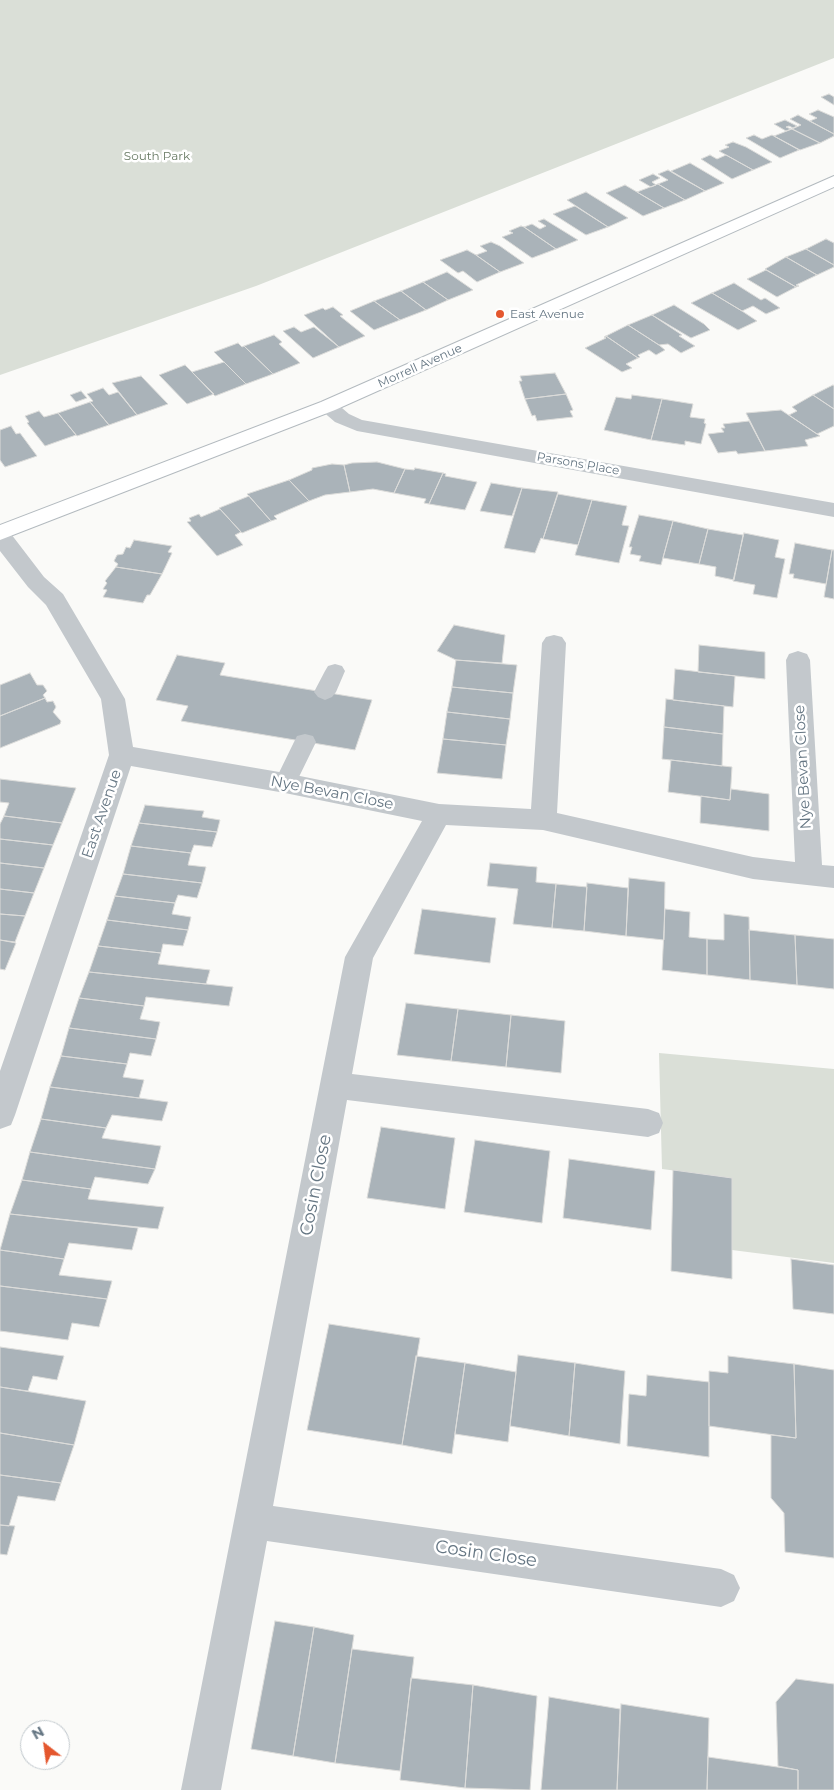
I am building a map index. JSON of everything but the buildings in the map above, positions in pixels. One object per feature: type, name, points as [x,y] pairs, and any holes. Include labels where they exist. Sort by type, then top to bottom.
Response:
[{"type":"street","name":"Morrell Avenue","points":[[0,534],[328,406],[834,181]]},
{"type":"street","name":"Parsons Place","points":[[328,406],[342,418],[357,424],[834,510]]},
{"type":"street","points":[[807,506],[834,490]]},
{"type":"street","name":"East Avenue","points":[[0,534],[36,582],[55,600],[113,699],[122,755],[0,1115]]},
{"type":"street","points":[[543,820],[554,643]]},
{"type":"street","name":"Nye Bevan Close","points":[[122,755],[285,783],[439,814],[543,820],[753,868],[821,875],[798,660]]},
{"type":"street","name":"Cosin Close","points":[[200,1790],[359,957],[439,814]]},
{"type":"street","points":[[335,1085],[648,1123]]},
{"type":"street","name":"Cosin Close","points":[[252,1521],[720,1588]]},
{"type":"lane","points":[[324,692],[335,671]]},
{"type":"lane","points":[[285,783],[305,742]]},
{"type":"green space","name":"South Park","points":[[0,0],[834,0],[834,58],[256,286],[0,375]]},
{"type":"green space","points":[[659,1053],[834,1069],[834,1263],[732,1250],[732,1178],[662,1169]]},
{"type":"place","name":"East Avenue","points":[[500,314]]}]
